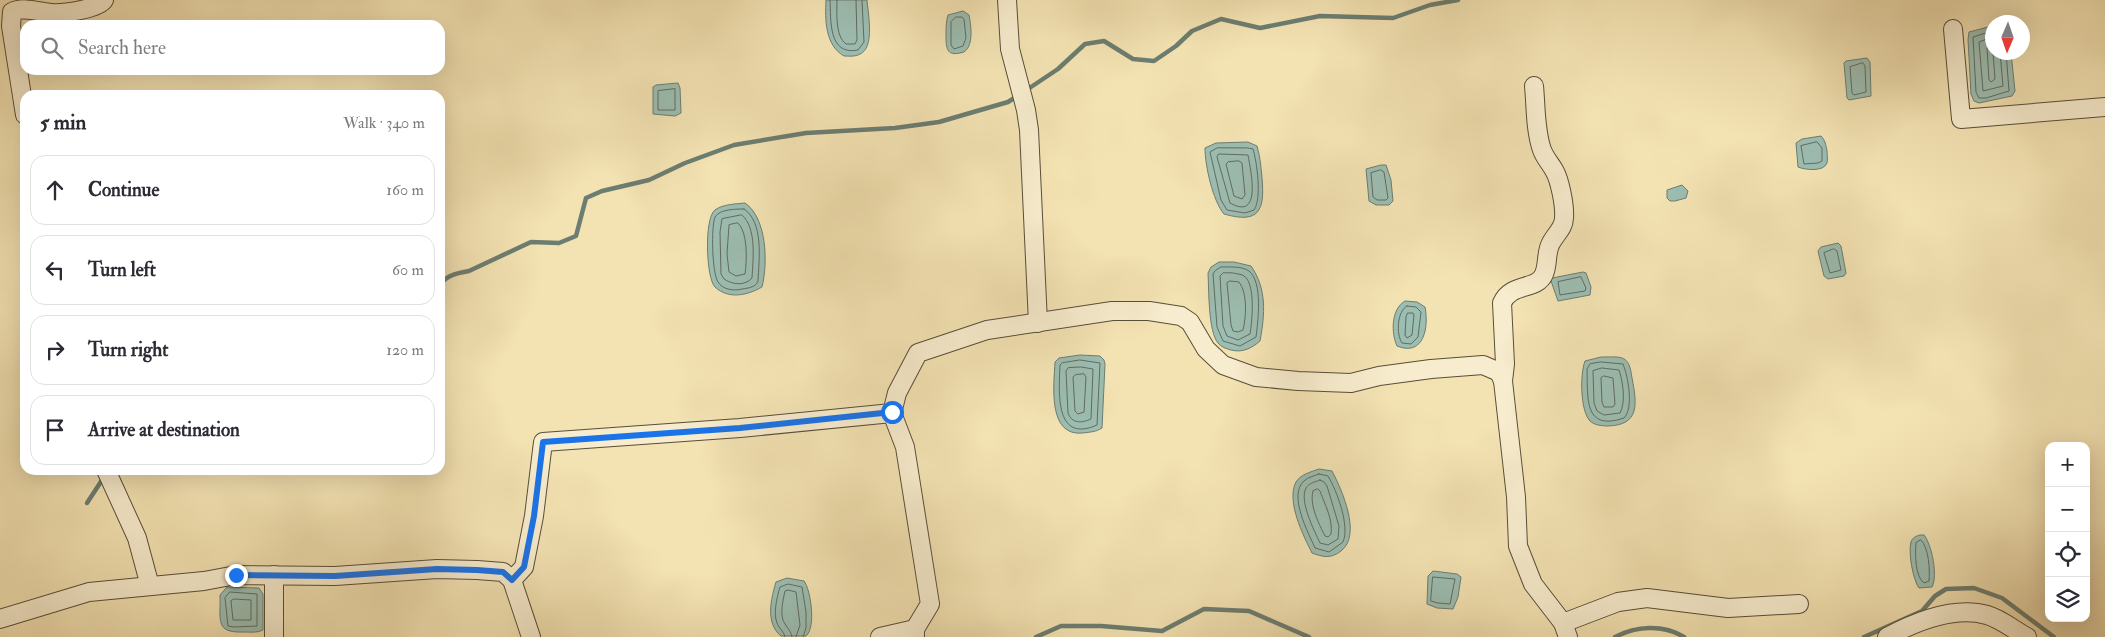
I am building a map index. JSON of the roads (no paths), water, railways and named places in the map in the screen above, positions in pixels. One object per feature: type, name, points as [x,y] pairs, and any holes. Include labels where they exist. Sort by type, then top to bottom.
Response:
[{"type":"street","points":[[7,8],[66,13],[102,4],[104,0]]},
{"type":"street","points":[[1007,0],[1010,49],[1026,110],[1033,205],[1038,323]]},
{"type":"street","points":[[7,8],[12,12],[10,18],[21,90]]},
{"type":"street","points":[[1953,29],[1961,119],[2105,107]]},
{"type":"street","points":[[1534,86],[1540,141],[1545,157],[1558,179],[1564,218],[1562,228],[1551,242],[1541,279],[1512,290],[1505,295],[1502,303],[1505,364],[1503,381],[1516,498],[1518,546],[1533,584],[1566,630],[1618,602],[1646,598],[1728,608],[1800,604]]},
{"type":"street","points":[[880,637],[915,633],[930,604],[905,446],[892,412],[897,393],[918,353],[987,330],[1112,311],[1149,311],[1181,316],[1190,322],[1206,349],[1222,365],[1256,377],[1298,382],[1351,383],[1379,376],[1483,365],[1499,372],[1503,381]]},
{"type":"street","points":[[512,580],[524,567],[534,516],[543,442],[740,428],[892,412]]},
{"type":"street","points":[[109,476],[137,538],[150,586]]},
{"type":"street","points":[[0,619],[89,592],[204,581],[236,575],[335,576],[437,569],[467,570],[503,572],[512,580],[531,637]]},
{"type":"street","points":[[274,576],[274,637]]},
{"type":"street","points":[[1887,637],[1909,625],[1925,620],[1976,613],[1998,620],[2027,637]]},
{"type":"water","points":[[826,0],[867,0],[869,38],[868,45],[860,54],[844,56],[833,45],[826,24]]},
{"type":"water","points":[[963,11],[969,15],[971,40],[964,52],[954,54],[947,48],[946,25],[948,15]]},
{"type":"water","points":[[1985,28],[1985,60],[2012,60],[2015,91],[2012,96],[1979,103],[1974,101],[1971,94],[1969,32]]},
{"type":"water","points":[[1867,58],[1870,62],[1871,96],[1849,100],[1847,98],[1844,63],[1846,61]]},
{"type":"water","points":[[678,83],[681,113],[675,116],[653,114],[653,87],[656,85]]},
{"type":"water","points":[[1821,136],[1827,151],[1827,163],[1825,166],[1814,170],[1798,167],[1796,143],[1802,139]]},
{"type":"water","points":[[1248,142],[1257,146],[1259,154],[1263,189],[1261,207],[1252,216],[1236,217],[1224,214],[1216,201],[1206,164],[1205,148],[1216,143]]},
{"type":"water","points":[[1386,165],[1391,180],[1393,201],[1389,205],[1376,205],[1369,201],[1366,169]]},
{"type":"water","points":[[1682,185],[1688,191],[1686,198],[1670,201],[1667,198],[1667,190]]},
{"type":"water","points":[[745,203],[758,219],[762,230],[765,266],[762,287],[745,294],[726,294],[715,287],[712,281],[708,261],[709,224],[711,215],[718,208]]},
{"type":"water","points":[[1838,243],[1841,246],[1846,273],[1844,276],[1828,279],[1824,276],[1818,251],[1821,247]]},
{"type":"water","points":[[1219,262],[1234,262],[1251,266],[1260,284],[1264,311],[1260,341],[1247,349],[1235,351],[1219,344],[1212,329],[1208,273],[1211,267]]},
{"type":"water","points":[[1586,273],[1591,287],[1590,295],[1558,301],[1551,281],[1552,278]]},
{"type":"water","points":[[1405,301],[1417,302],[1425,307],[1426,315],[1423,338],[1419,344],[1406,348],[1397,346],[1393,328],[1397,310]]},
{"type":"water","points":[[1080,355],[1100,356],[1105,364],[1102,428],[1083,433],[1071,432],[1063,427],[1058,418],[1054,395],[1055,362],[1059,358]]},
{"type":"water","points":[[1601,357],[1623,358],[1631,370],[1635,396],[1634,411],[1626,422],[1618,425],[1598,425],[1590,421],[1584,409],[1583,367],[1585,361]]},
{"type":"water","points":[[1319,469],[1332,471],[1345,500],[1350,524],[1347,544],[1337,554],[1330,556],[1312,553],[1294,508],[1293,490],[1296,482],[1306,474]]},
{"type":"water","points":[[1924,535],[1932,553],[1934,582],[1932,587],[1919,588],[1913,573],[1910,547],[1912,539]]},
{"type":"water","points":[[1433,571],[1457,574],[1461,577],[1458,597],[1453,609],[1437,608],[1427,604],[1428,576]]},
{"type":"water","points":[[787,578],[804,581],[809,592],[812,617],[809,632],[806,636],[781,636],[776,631],[771,618],[771,603],[776,582]]},
{"type":"water","points":[[227,587],[259,588],[263,594],[263,630],[258,632],[234,632],[223,627],[220,618],[220,595]]},
{"type":"waterway","points":[[1025,91],[1058,69],[1085,44],[1104,41],[1133,59],[1154,61],[1176,46],[1192,31],[1221,19],[1260,28],[1320,16],[1393,18],[1430,5],[1458,0]]},
{"type":"waterway","points":[[445,280],[450,276],[469,271],[531,242],[559,243],[576,236],[586,198],[602,191],[649,180],[685,163],[734,145],[806,133],[895,128],[939,122],[1008,102],[1019,95]]},
{"type":"waterway","points":[[87,503],[104,477]]},
{"type":"waterway","points":[[1864,637],[1922,611],[1935,596],[1946,589],[1974,588],[2002,598],[2054,637]]},
{"type":"waterway","points":[[1036,637],[1061,626],[1101,626],[1162,631],[1204,609],[1249,611],[1309,637]]},
{"type":"waterway","points":[[1615,637],[1623,633],[1650,628],[1667,630],[1684,637]]}]
